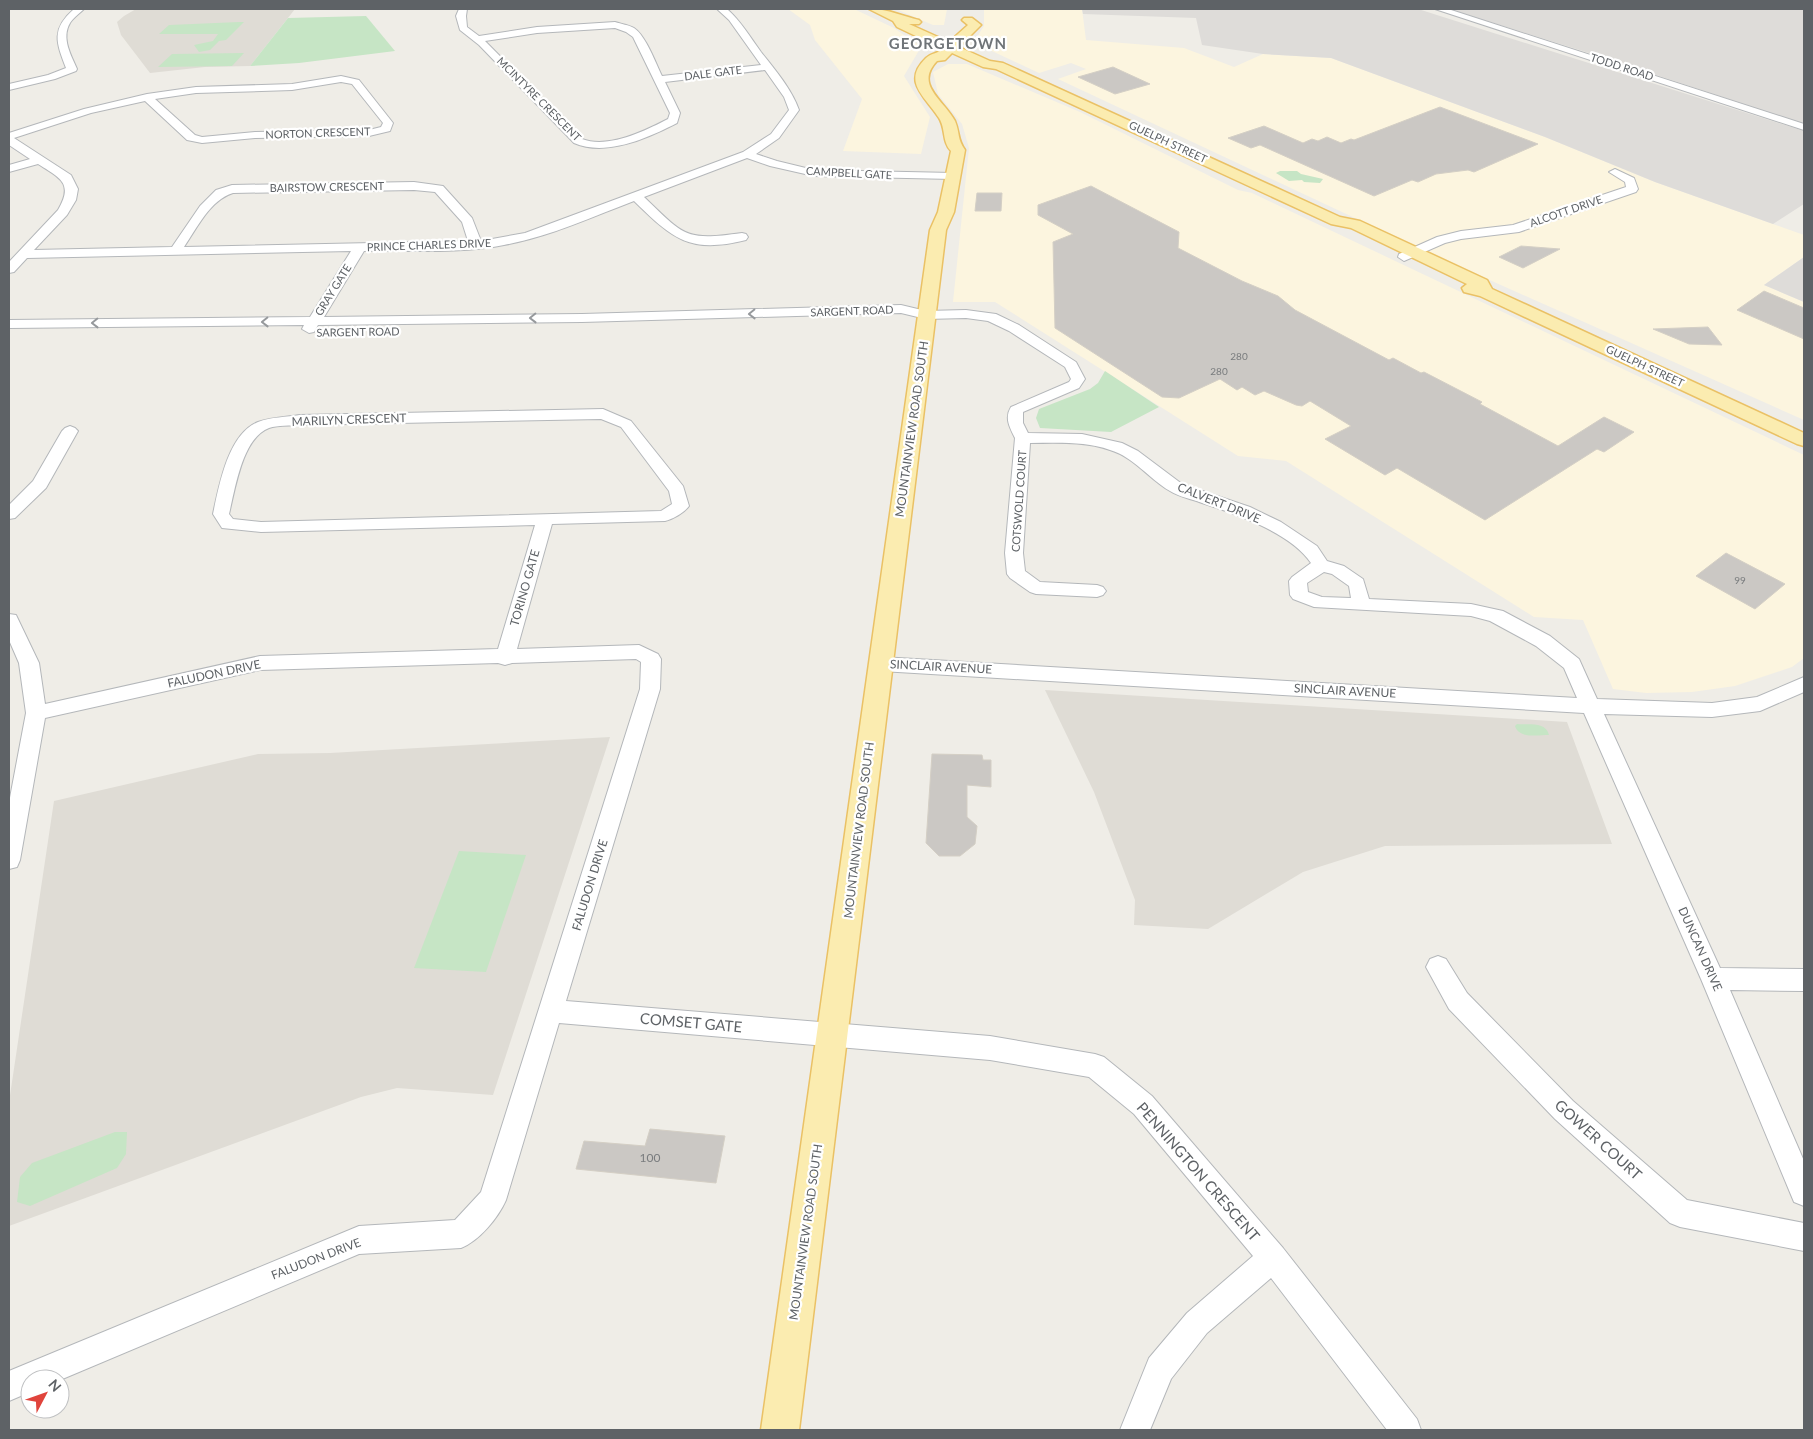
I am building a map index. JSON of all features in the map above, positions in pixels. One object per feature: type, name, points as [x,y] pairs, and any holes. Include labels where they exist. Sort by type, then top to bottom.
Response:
[{"type":"main road","name":"GUELPH STREET","points":[[875,9],[898,19],[952,31],[999,61],[999,66]]},
{"type":"main road","name":"GUELPH STREET","points":[[898,19],[901,25],[952,31],[973,58],[987,64],[999,66],[1100,110],[1336,221],[1344,228],[1409,254],[1472,290],[1486,292],[1804,440]]},
{"type":"main road","points":[[932,59],[942,57],[952,31]]},
{"type":"main road","points":[[932,59],[973,58]]},
{"type":"main road","name":"MOUNTAINVIEW ROAD SOUTH","points":[[932,59],[923,70],[921,78],[923,86],[946,119],[951,130],[934,189],[932,210],[938,230]]},
{"type":"main road","name":"MOUNTAINVIEW ROAD SOUTH","points":[[780,1430],[926,315],[938,230],[946,212],[958,150],[945,152]]},
{"type":"street","points":[[9,87],[51,77],[72,69],[60,37],[63,24],[79,9]]},
{"type":"street","name":"MCINTYRE CRESCENT","points":[[463,9],[463,28],[477,39],[578,141],[589,145],[604,145],[639,135],[673,121],[675,113],[633,30],[615,25],[536,30],[477,39]]},
{"type":"street","name":"PRINCE CHARLES DRIVE","points":[[25,254],[476,245],[504,242],[529,236],[637,197],[747,154],[781,132],[794,110],[789,97],[732,18],[722,9]]},
{"type":"street","name":"TODD ROAD","points":[[1440,9],[1804,127]]},
{"type":"street","name":"DALE GATE","points":[[658,80],[768,67]]},
{"type":"street","name":"NORTON CRESCENT","points":[[9,136],[88,111],[147,97],[196,90],[292,87],[348,79],[355,82],[388,123],[386,129],[369,133],[255,135],[202,140],[191,138],[166,117],[147,97]]},
{"type":"street","points":[[9,140],[67,177],[72,188],[70,200],[63,212],[9,269]]},
{"type":"street","name":"CAMPBELL GATE","points":[[747,154],[774,164],[814,173],[934,189],[953,176]]},
{"type":"street","points":[[9,169],[41,159]]},
{"type":"street","name":"ALCOTT DRIVE","points":[[1409,254],[1471,239],[1474,234],[1515,229],[1632,189],[1630,180],[1615,172]]},
{"type":"street","name":"BAIRSTOW CRESCENT","points":[[176,250],[204,209],[220,193],[232,189],[414,186],[439,189],[468,221],[476,245]]},
{"type":"street","points":[[637,197],[670,228],[684,237],[714,240],[742,237]]},
{"type":"street","name":"GRAY GATE","points":[[310,327],[359,248]]},
{"type":"street","name":"SARGENT ROAD","points":[[9,324],[143,323],[310,327],[581,324],[800,320],[901,309],[926,315]]},
{"type":"street","name":"COTSWOLD COURT","points":[[926,315],[966,314],[991,317],[1014,328],[1071,365],[1078,379],[1074,385],[1016,410],[1016,423],[1023,438],[1014,553],[1016,574],[1036,588],[1097,591]]},
{"type":"street","name":"SARGENT ROAD","points":[[882,324],[902,323],[926,315]]},
{"type":"street","points":[[135,336],[143,323]]},
{"type":"street","name":"SARGENT ROAD","points":[[581,324],[740,328]]},
{"type":"street","name":"SARGENT ROAD","points":[[48,338],[135,336],[310,327]]},
{"type":"street","name":"MARILYN CRESCENT","points":[[603,414],[626,424],[677,490],[681,506],[665,516],[545,519],[261,527],[228,524],[221,514],[235,463],[249,434],[263,425],[300,420],[603,414]]},
{"type":"street","points":[[9,514],[40,484],[70,431]]},
{"type":"street","name":"CALVERT DRIVE","points":[[1023,438],[1082,439],[1116,446],[1132,454],[1176,488],[1244,511],[1276,526],[1311,550],[1321,565],[1338,570],[1357,583],[1361,604]]},
{"type":"street","name":"TORINO GATE","points":[[504,658],[545,519]]},
{"type":"street","points":[[1321,565],[1298,581],[1299,595],[1320,603],[1471,610],[1496,616],[1543,641],[1572,664],[1592,706]]},
{"type":"street","points":[[9,620],[29,663],[36,713],[9,860]]},
{"type":"street","name":"FALUDON DRIVE","points":[[9,1386],[359,1240],[460,1234],[492,1200],[650,689],[651,659],[639,652],[504,658],[260,663],[36,713]]},
{"type":"street","name":"SINCLAIR AVENUE","points":[[881,664],[1592,706],[1712,710],[1760,704],[1804,684]]},
{"type":"street","name":"DUNCAN DRIVE","points":[[1592,706],[1713,979],[1804,1192]]},
{"type":"street","name":"GOWER COURT","points":[[1438,967],[1458,1001],[1564,1110],[1680,1213],[1804,1236]]},
{"type":"street","points":[[1713,979],[1804,980]]},
{"type":"street","name":"COMSET GATE","points":[[551,1011],[832,1035]]},
{"type":"street","name":"PENNINGTON CRESCENT","points":[[832,1035],[990,1048],[1096,1066],[1143,1105],[1273,1258],[1406,1430]]},
{"type":"street","points":[[1135,1430],[1160,1369],[1197,1323],[1273,1258]]},
{"type":"shaded area","points":[[136,9],[295,9],[250,66],[205,67],[150,73],[121,35],[117,22]]},
{"type":"shaded area","points":[[788,9],[854,9],[894,28],[921,47],[904,76],[930,117],[921,154],[843,151],[862,99],[815,40],[810,25]]},
{"type":"shaded area","points":[[896,9],[947,9],[944,25],[933,25]]},
{"type":"shaded area","points":[[984,9],[1082,9],[1086,40],[1184,48],[1234,67],[1263,54],[1331,58],[1545,137],[1655,182],[1804,235],[1804,257],[1764,285],[1804,302],[1804,420],[1438,257],[1058,79],[1086,69],[1071,63],[1039,73],[977,44],[975,40],[984,26]]},
{"type":"shaded area","points":[[1082,9],[1418,9],[1804,131],[1804,204],[1773,224],[1655,182],[1545,137],[1331,58],[1263,54],[1202,45],[1196,18],[1083,14]]},
{"type":"shaded area","points":[[1449,9],[1804,9],[1804,124],[1608,59]]},
{"type":"shaded area","points":[[948,64],[967,64],[1080,112],[1238,190],[1252,193],[1804,455],[1804,658],[1792,667],[1735,686],[1692,692],[1646,693],[1613,689],[1583,620],[1534,617],[1286,461],[1238,456],[995,302],[953,302],[969,148],[962,124],[938,94],[933,72]]},
{"type":"shaded area","points":[[1804,257],[1804,302],[1764,285]]},
{"type":"shaded area","points":[[1045,690],[1567,722],[1612,844],[1385,846],[1303,872],[1208,929],[1134,925],[1135,900],[1094,792]]},
{"type":"shaded area","points":[[610,737],[493,1095],[397,1088],[361,1097],[9,1226],[9,1102],[54,801],[258,754],[330,753]]},
{"type":"green space","points":[[366,16],[395,51],[299,63],[250,66],[288,18]]},
{"type":"green space","points":[[244,22],[226,40],[219,41],[210,50],[199,52],[194,45],[213,41],[218,34],[159,34],[169,25]]},
{"type":"green space","points":[[244,53],[232,66],[158,67],[172,54]]},
{"type":"green space","points":[[1280,171],[1297,171],[1301,174],[1323,179],[1320,183],[1304,182],[1302,180],[1289,181],[1276,173]]},
{"type":"green space","points":[[1105,371],[1159,407],[1111,432],[1040,428],[1036,418],[1039,409],[1090,389],[1098,383]]},
{"type":"green space","points":[[1517,724],[1541,726],[1549,735],[1525,735],[1517,730],[1515,726]]},
{"type":"green space","points":[[459,851],[526,855],[486,972],[414,968]]},
{"type":"green space","points":[[115,1132],[127,1132],[126,1154],[117,1168],[30,1206],[17,1202],[20,1177],[32,1163]]},
{"type":"building","points":[[1113,67],[1150,84],[1115,94],[1078,77]]},
{"type":"building","points":[[1440,107],[1538,144],[1474,172],[1468,170],[1436,174],[1418,182],[1412,180],[1374,196],[1260,145],[1251,148],[1228,138],[1264,126],[1303,143],[1312,139],[1318,141],[1327,137],[1341,143],[1351,139],[1354,140]]},
{"type":"building","points":[[1091,186],[1179,232],[1178,248],[1242,281],[1278,296],[1295,310],[1389,360],[1393,358],[1421,373],[1424,372],[1482,402],[1480,404],[1558,446],[1604,417],[1634,432],[1604,452],[1597,449],[1485,520],[1397,468],[1385,475],[1325,439],[1351,426],[1310,401],[1302,406],[1264,391],[1255,395],[1242,387],[1237,390],[1220,379],[1179,398],[1162,397],[1055,328],[1053,242],[1073,234],[1038,215],[1038,205]]},
{"type":"building","points":[[977,193],[1002,193],[1001,211],[975,211]]},
{"type":"building","points":[[1521,246],[1560,249],[1523,268],[1499,257]]},
{"type":"building","points":[[1764,291],[1804,308],[1804,339],[1737,310]]},
{"type":"building","points":[[1708,327],[1722,345],[1689,344],[1653,329]]},
{"type":"building","points":[[1726,553],[1785,584],[1755,609],[1696,576]]},
{"type":"building","points":[[932,754],[982,755],[983,760],[991,760],[991,787],[967,785],[967,817],[977,826],[975,844],[960,856],[939,856],[926,843]]},
{"type":"building","points":[[650,1129],[725,1136],[716,1183],[576,1169],[584,1141],[645,1146]]},
{"type":"district","name":"GEORGETOWN","points":[[948,44]]}]
